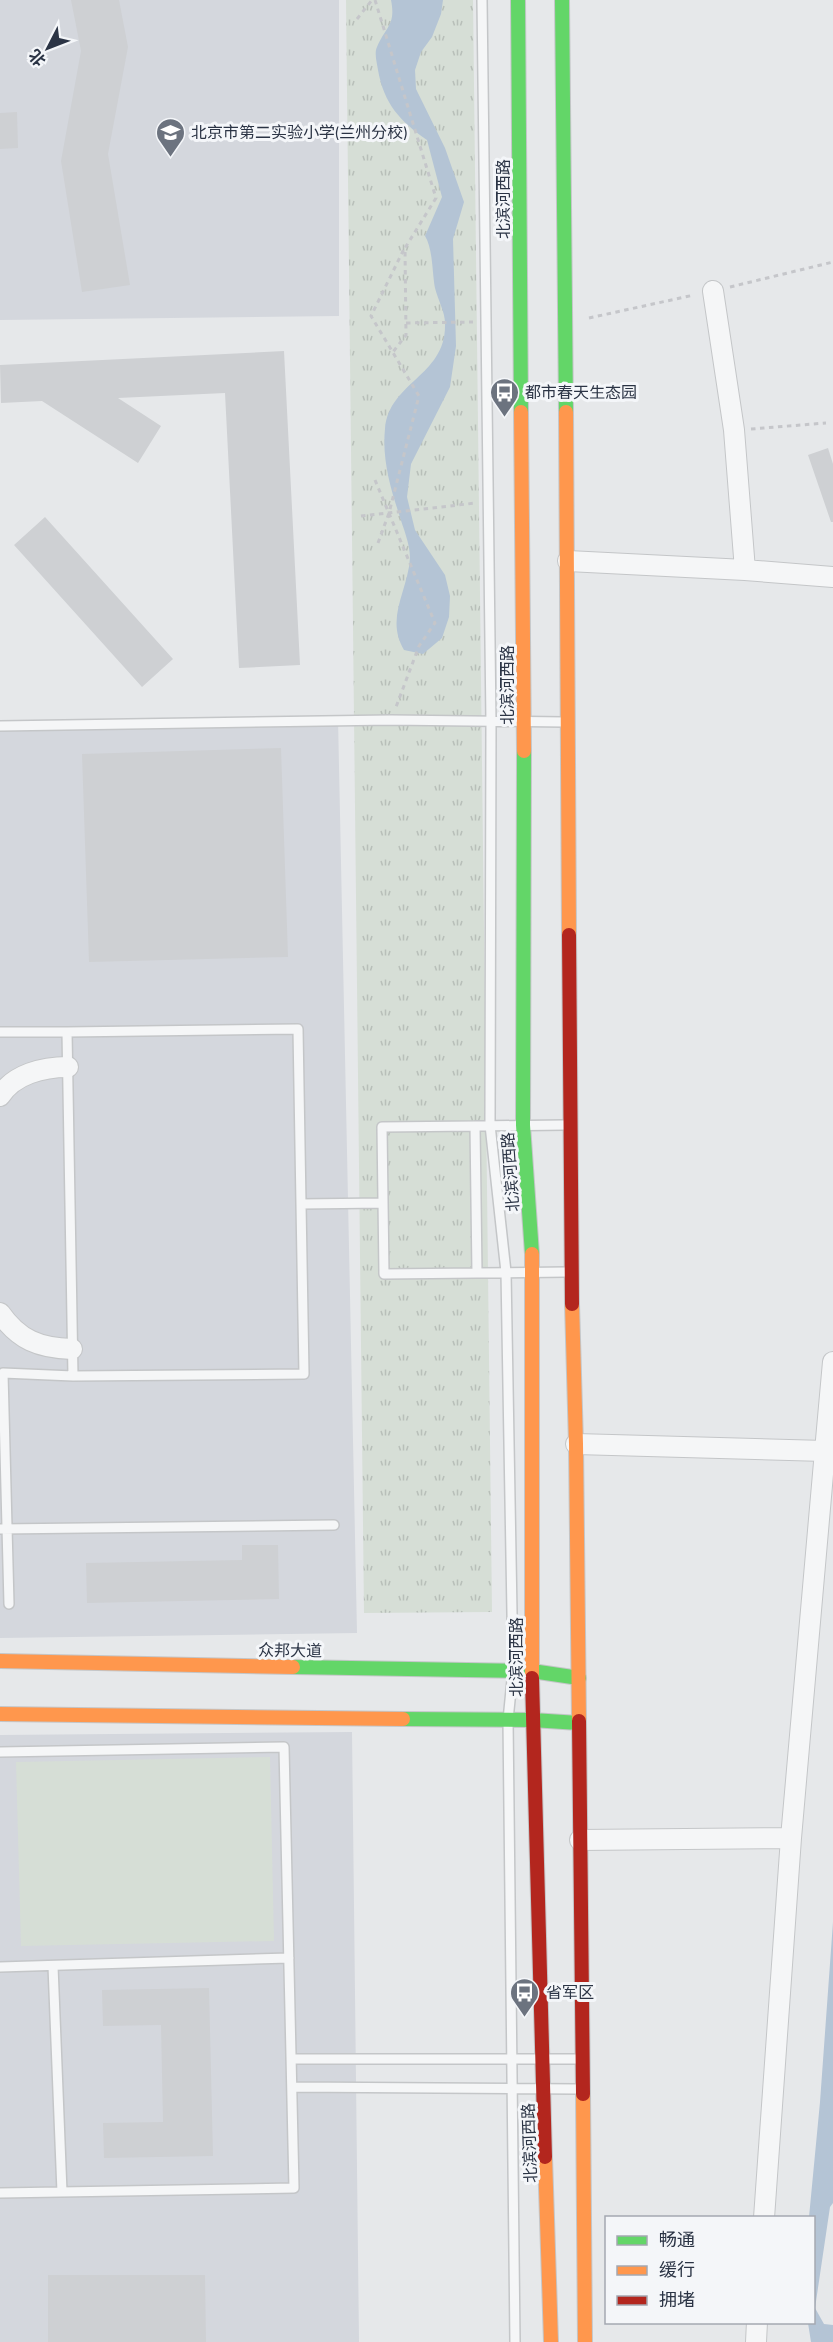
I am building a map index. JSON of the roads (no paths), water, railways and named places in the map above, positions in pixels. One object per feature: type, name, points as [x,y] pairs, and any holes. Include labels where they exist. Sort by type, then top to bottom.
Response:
[{"type":"main road","name":"北滨河西路","points":[[518,0],[524,722],[523,1125],[533,1272],[532,1720],[551,2342]]},
{"type":"main road","points":[[562,0],[570,722],[569,1125],[576,1444],[585,2342]]},
{"type":"main road","name":"众邦大道","points":[[0,1661],[513,1670],[579,1678]]},
{"type":"main road","points":[[0,1714],[532,1720],[579,1723]]},
{"type":"street","points":[[713,291],[734,430],[745,570]]},
{"type":"street","points":[[568,561],[833,577]]},
{"type":"street","points":[[0,1096],[4,1089],[27,1073],[55,1067],[68,1067]]},
{"type":"street","points":[[0,1313],[11,1329],[35,1344],[72,1349]]},
{"type":"street","points":[[764,2216],[791,1838],[833,1362]]},
{"type":"street","points":[[576,1444],[825,1451]]},
{"type":"street","points":[[580,1840],[791,1838]]},
{"type":"street","points":[[756,2342],[757,2324]]},
{"type":"lane","points":[[482,0],[491,722],[490,1125],[506,1272],[513,1670],[508,1720],[514,2089],[515,2342]]},
{"type":"lane","points":[[0,726],[391,720],[570,722]]},
{"type":"lane","points":[[0,1032],[298,1029],[304,1374],[73,1376],[3,1373],[3,1529],[9,1604]]},
{"type":"lane","points":[[67,1032],[73,1376]]},
{"type":"lane","points":[[569,1125],[382,1126],[383,1203],[384,1274],[571,1272]]},
{"type":"lane","points":[[475,1126],[477,1273]]},
{"type":"lane","points":[[301,1204],[383,1203]]},
{"type":"lane","points":[[3,1529],[334,1525]]},
{"type":"lane","points":[[0,1752],[284,1747],[294,2187],[0,2193]]},
{"type":"lane","points":[[0,1967],[289,1958]]},
{"type":"lane","points":[[53,1966],[62,2192]]},
{"type":"lane","points":[[291,2059],[582,2060]]},
{"type":"lane","points":[[292,2087],[583,2089]]},
{"type":"water","points":[[391,0],[443,0],[441,14],[432,37],[421,52],[415,70],[416,89],[445,148],[464,202],[453,239],[456,346],[450,387],[411,464],[407,497],[415,530],[445,575],[450,596],[449,617],[442,638],[423,654],[404,650],[399,638],[397,616],[410,552],[390,483],[384,440],[389,413],[396,400],[428,367],[443,341],[445,319],[435,288],[431,254],[425,236],[442,197],[427,140],[395,111],[384,93],[381,82],[376,52],[391,20]]},
{"type":"water","points":[[833,1922],[833,2203],[830,2207],[815,2308],[815,2216],[809,2216]]},
{"type":"water","points":[[815,2308],[824,2324],[833,2325],[833,2342],[811,2342],[808,2324],[815,2324]]},
{"type":"place","name":"北京市第二实验小学(兰州分校)","points":[[170,158]]},
{"type":"place","name":"都市春天生态园","points":[[504,418]]},
{"type":"place","name":"省军区","points":[[525,2018]]}]
